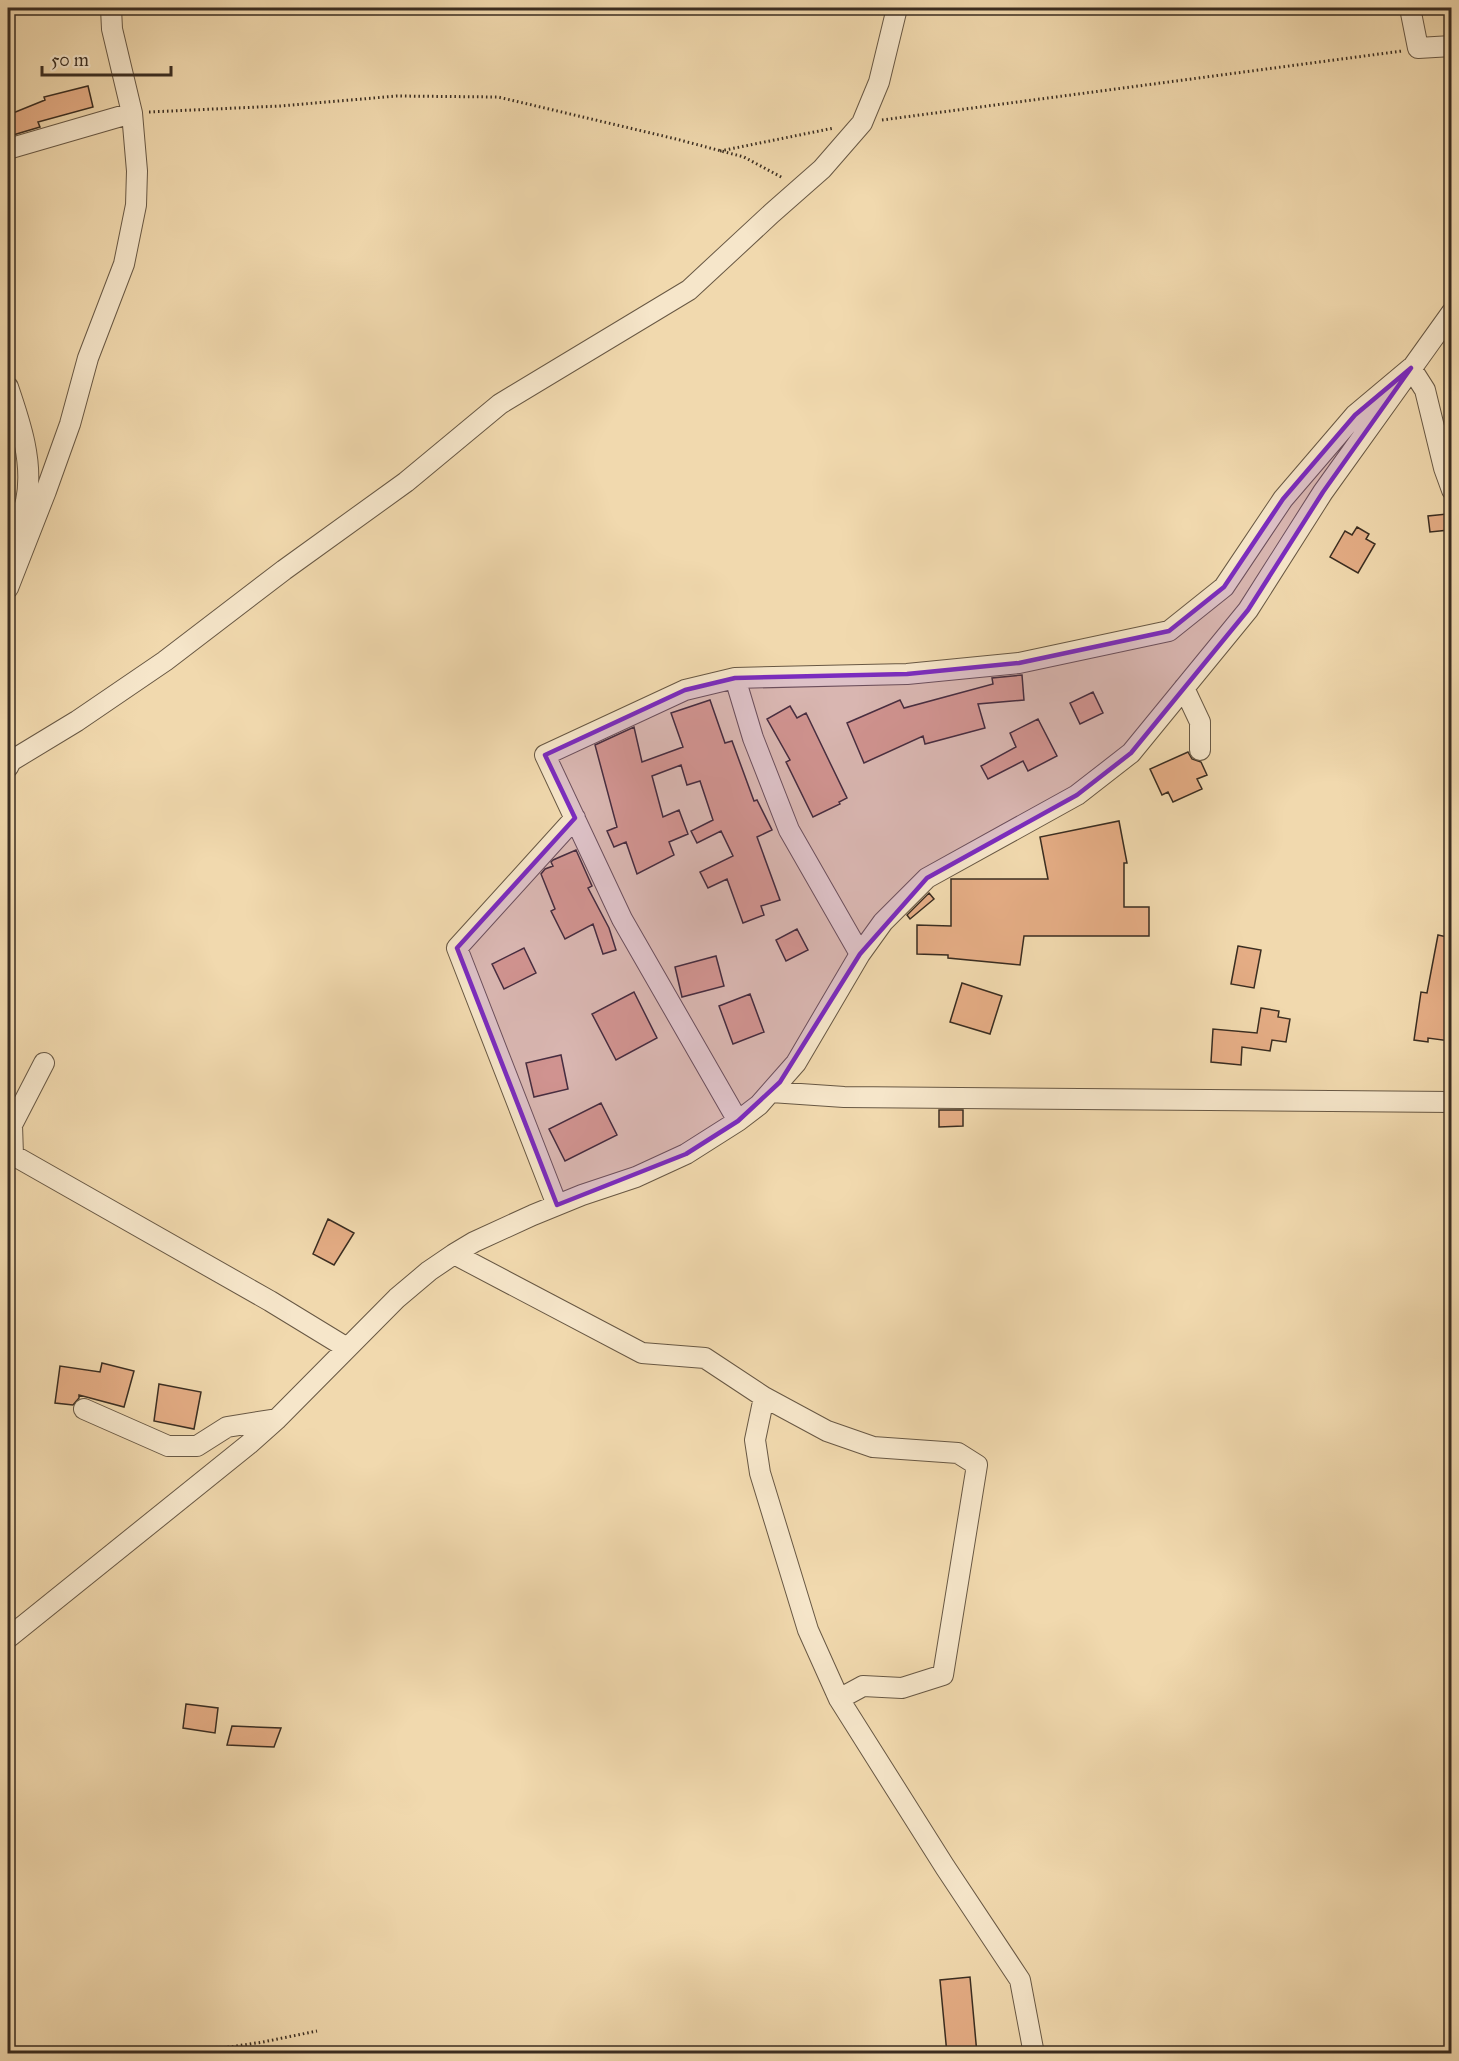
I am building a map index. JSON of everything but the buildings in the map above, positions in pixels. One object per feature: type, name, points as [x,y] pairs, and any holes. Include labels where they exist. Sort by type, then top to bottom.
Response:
[{"type":"street","points":[[8,588],[70,424],[88,358],[124,264],[136,205],[137,171],[132,113],[112,29],[111,8]]},
{"type":"street","points":[[8,767],[11,761],[77,721],[165,661],[284,570],[406,482],[500,405],[688,290],[822,169],[862,123],[879,82],[897,8]]},
{"type":"street","points":[[1410,8],[1418,48],[1452,46]]},
{"type":"street","points":[[8,148],[132,113]]},
{"type":"street","points":[[8,1638],[249,1444],[277,1419],[397,1298],[454,1254],[474,1242],[557,1205],[636,1177],[686,1154],[738,1121],[771,1092],[796,1062],[860,954],[884,922],[927,878],[1077,795],[1131,753],[1248,610],[1323,492],[1452,312]]},
{"type":"street","points":[[1411,368],[1425,390],[1444,468],[1452,490]]},
{"type":"street","points":[[738,1121],[622,919],[545,755],[685,690],[735,678],[907,674],[1019,663],[1169,631],[1224,587],[1283,499],[1356,415],[1411,368]]},
{"type":"street","points":[[8,387],[19,418],[27,455],[28,484],[26,503],[8,544]]},
{"type":"street","points":[[735,678],[753,738],[789,830],[860,954]]},
{"type":"street","points":[[1184,688],[1200,722],[1200,750]]},
{"type":"street","points":[[557,1205],[457,948],[575,818]]},
{"type":"street","points":[[44,1063],[12,1125],[13,1155],[270,1300],[347,1348]]},
{"type":"street","points":[[771,1092],[844,1097],[1452,1102]]},
{"type":"street","points":[[454,1254],[642,1353],[705,1358],[764,1397],[827,1431],[873,1447],[958,1453],[977,1465],[943,1675],[902,1688],[863,1686],[839,1699]]},
{"type":"street","points":[[764,1397],[755,1440],[760,1473],[808,1630],[839,1699],[945,1867],[1020,1980],[1034,2054]]},
{"type":"street","points":[[84,1409],[168,1446],[197,1446],[227,1427],[277,1419]]},
{"type":"path","points":[[720,151],[862,123],[1418,48]]},
{"type":"path","points":[[132,113],[280,106],[397,96],[498,97],[744,157],[800,188]]},
{"type":"path","points":[[183,2054],[317,2031]]},
{"type":"highlighted area","points":[[1411,368],[1323,492],[1248,610],[1131,753],[1077,795],[927,878],[860,954],[780,1082],[738,1121],[686,1154],[557,1205],[457,948],[575,818],[545,755],[685,690],[735,678],[907,674],[1019,663],[1169,631],[1224,587],[1283,499],[1355,415]]}]
